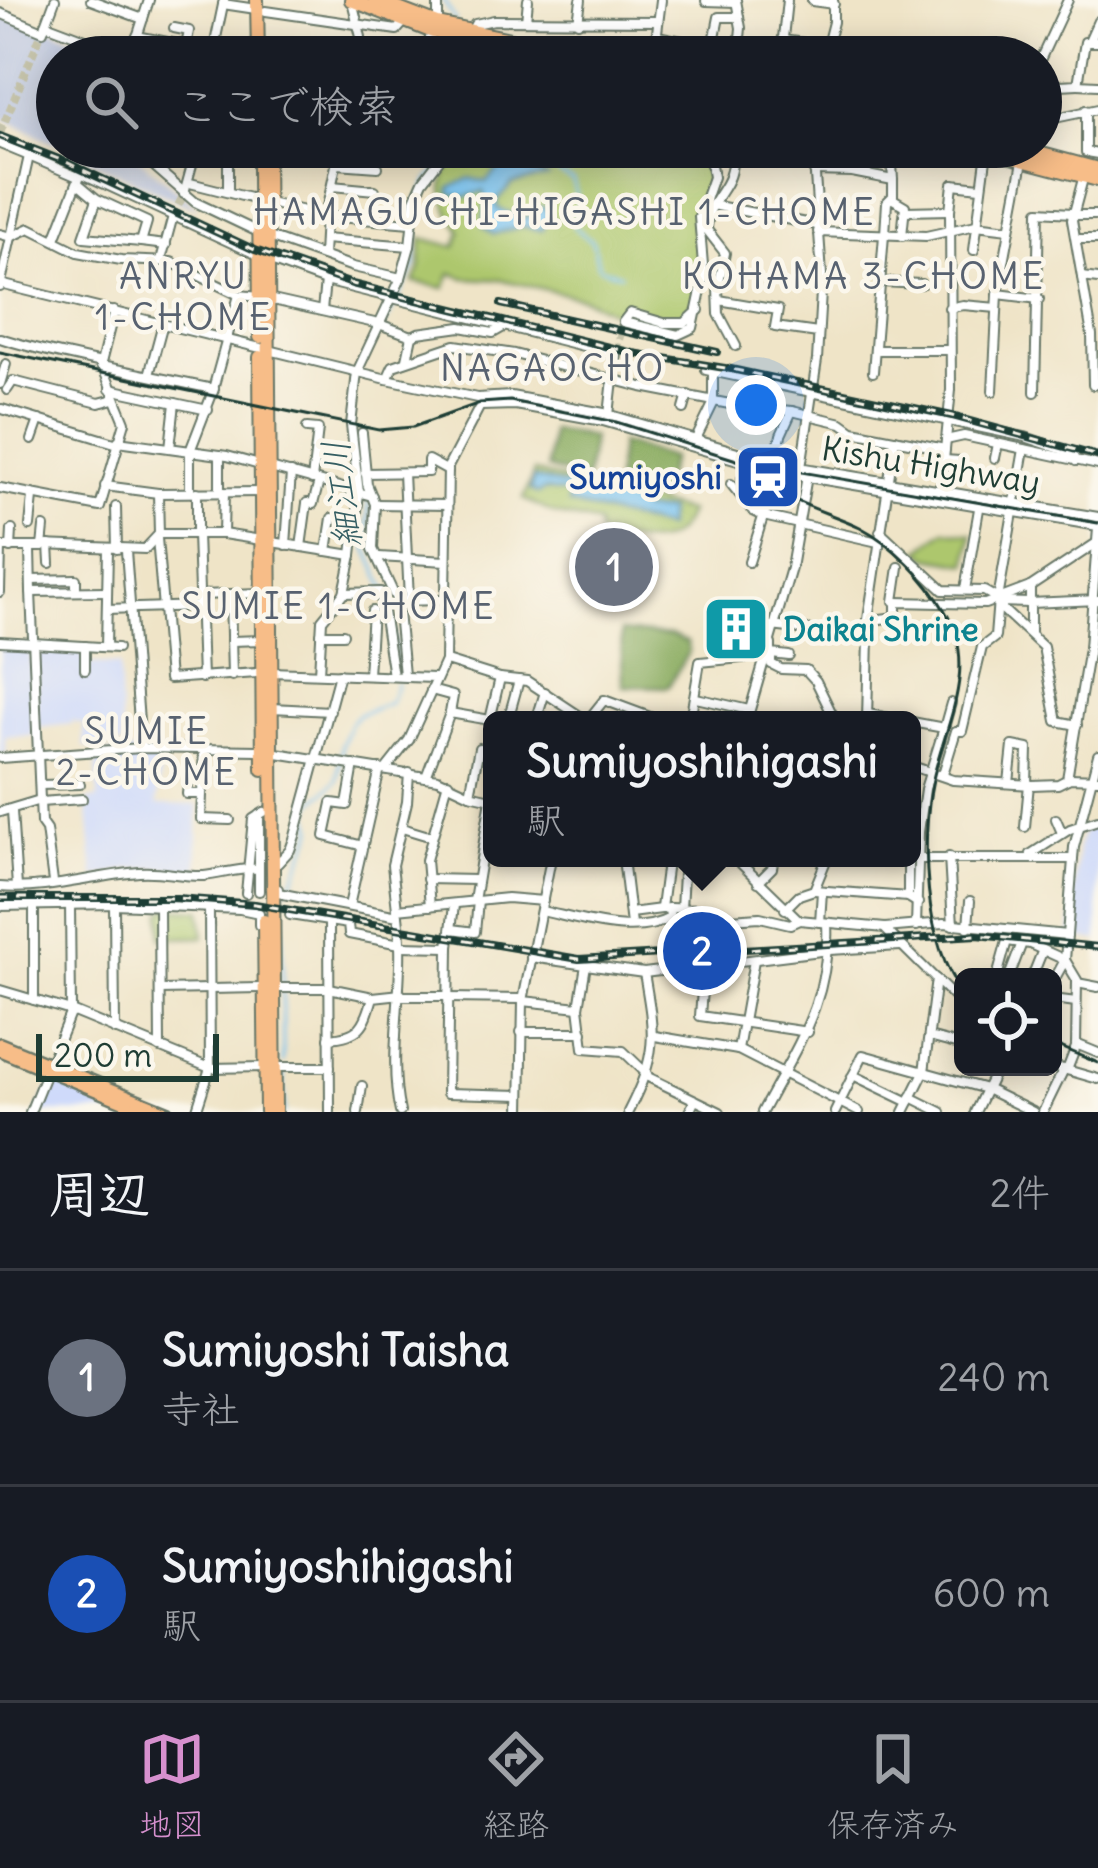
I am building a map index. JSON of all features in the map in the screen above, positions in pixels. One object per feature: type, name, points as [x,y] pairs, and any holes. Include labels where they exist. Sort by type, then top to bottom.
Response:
[{"type":"highway","points":[[351,0],[405,21],[476,36]]},
{"type":"highway","points":[[375,0],[435,28]]},
{"type":"highway","points":[[262,5],[262,36]]},
{"type":"highway","points":[[464,34],[471,36]]},
{"type":"highway","points":[[263,168],[265,1039],[277,1067]]},
{"type":"highway","points":[[266,541],[262,640],[271,709],[267,751]]},
{"type":"highway","points":[[265,811],[277,1067],[270,1112]]},
{"type":"main road","points":[[0,1047],[169,1112]]},
{"type":"main road","points":[[49,1067],[140,1111]]},
{"type":"street","points":[[44,29],[55,0]]},
{"type":"street","points":[[91,0],[142,19]]},
{"type":"street","points":[[137,36],[149,0]]},
{"type":"street","points":[[351,0],[358,36]]},
{"type":"street","points":[[432,36],[438,0]]},
{"type":"street","points":[[526,20],[528,0]]},
{"type":"street","points":[[578,22],[581,0]]},
{"type":"street","points":[[657,36],[661,0]]},
{"type":"street","points":[[782,36],[787,0]]},
{"type":"street","points":[[1051,36],[1068,0]]},
{"type":"street","points":[[706,2],[736,1],[739,36]]},
{"type":"street","points":[[812,1],[834,2],[829,36]]},
{"type":"street","points":[[216,36],[223,2],[397,30],[405,21]]},
{"type":"street","points":[[0,13],[66,36]]},
{"type":"street","points":[[715,36],[719,17],[739,16]]},
{"type":"street","points":[[464,34],[475,24],[526,20],[658,20]]},
{"type":"street","points":[[1078,84],[1085,41],[1093,42],[1098,20]]},
{"type":"street","points":[[174,28],[189,31],[188,36]]},
{"type":"street","points":[[700,36],[701,29]]},
{"type":"street","points":[[1062,85],[1098,85]]},
{"type":"street","points":[[1062,116],[1098,109]]},
{"type":"street","points":[[1086,110],[1089,168]]},
{"type":"street","points":[[0,144],[36,159]]},
{"type":"street","points":[[1098,154],[1072,214],[1093,335],[1093,385],[1098,383]]},
{"type":"street","points":[[0,285],[29,156]]},
{"type":"street","points":[[54,168],[78,180],[97,199],[147,222],[142,242]]},
{"type":"street","points":[[155,168],[184,194],[264,234],[401,278]]},
{"type":"street","points":[[184,194],[192,168]]},
{"type":"street","points":[[228,168],[228,192]]},
{"type":"street","points":[[323,256],[325,216],[336,168]]},
{"type":"street","points":[[319,673],[324,615],[344,593],[352,555],[359,493],[351,424],[361,372],[398,300],[415,199],[433,168]]},
{"type":"street","points":[[712,168],[706,230],[725,253],[719,314],[736,346]]},
{"type":"street","points":[[623,323],[673,328],[686,334],[694,328],[704,277],[698,229],[708,204],[730,180],[731,168]]},
{"type":"street","points":[[814,168],[818,333],[813,390],[791,568],[766,642],[771,664],[781,670],[806,670],[830,711]]},
{"type":"street","points":[[873,372],[892,168]]},
{"type":"street","points":[[974,250],[980,168]]},
{"type":"street","points":[[993,391],[998,294],[1018,168]]},
{"type":"street","points":[[814,171],[893,180]]},
{"type":"street","points":[[55,239],[81,173],[264,258],[325,281],[616,353],[608,418]]},
{"type":"street","points":[[190,183],[325,216],[412,223]]},
{"type":"street","points":[[940,494],[950,350],[953,184],[980,187]]},
{"type":"street","points":[[332,186],[375,190]]},
{"type":"street","points":[[893,196],[905,206],[902,236]]},
{"type":"street","points":[[97,199],[84,237],[166,245]]},
{"type":"street","points":[[708,204],[818,228],[884,235],[950,233],[976,225],[1009,229]]},
{"type":"street","points":[[905,211],[950,210]]},
{"type":"street","points":[[1035,392],[1039,211],[1098,215]]},
{"type":"street","points":[[161,260],[173,216]]},
{"type":"street","points":[[0,234],[11,237],[30,229],[78,252],[121,260],[161,260],[239,295],[382,325],[412,336],[436,327],[493,332],[508,324]]},
{"type":"street","points":[[324,238],[410,246]]},
{"type":"street","points":[[1076,238],[1098,239]]},
{"type":"street","points":[[1081,256],[1098,257]]},
{"type":"street","points":[[1082,277],[1098,279]]},
{"type":"street","points":[[322,311],[325,281]]},
{"type":"street","points":[[881,282],[921,284]]},
{"type":"street","name":"Kishu Highway","points":[[0,285],[479,402],[608,418],[804,472],[1098,524]]},
{"type":"street","points":[[998,294],[1039,299]]},
{"type":"street","points":[[202,678],[190,451],[215,388],[239,295]]},
{"type":"street","points":[[719,300],[778,310],[775,327],[818,333]]},
{"type":"street","points":[[950,308],[971,304],[997,308]]},
{"type":"street","points":[[100,506],[125,422],[101,364],[114,311]]},
{"type":"street","points":[[149,375],[163,323]]},
{"type":"street","points":[[404,362],[412,336]]},
{"type":"street","points":[[0,338],[215,388]]},
{"type":"street","points":[[392,380],[390,368],[455,345],[514,354],[713,401],[793,411],[854,431],[945,449],[961,460]]},
{"type":"street","points":[[876,350],[950,350]]},
{"type":"street","points":[[6,364],[1,409],[39,420],[50,430],[220,455],[373,500],[447,505]]},
{"type":"street","points":[[695,441],[713,401],[710,370],[1049,444],[1073,453],[1076,461]]},
{"type":"street","points":[[2,387],[13,381],[99,404],[114,399]]},
{"type":"street","points":[[110,389],[208,410]]},
{"type":"street","points":[[684,410],[688,394]]},
{"type":"street","points":[[350,906],[383,769],[409,740],[445,661],[448,471],[479,402]]},
{"type":"street","points":[[170,448],[175,404]]},
{"type":"street","points":[[775,464],[781,435],[793,411]]},
{"type":"street","name":"Kishu Highway","points":[[608,418],[783,473],[804,472]]},
{"type":"street","points":[[32,440],[39,420]]},
{"type":"street","points":[[301,547],[307,503],[313,504],[316,481],[318,429],[307,428]]},
{"type":"street","points":[[362,433],[373,500],[373,549],[397,601],[397,676]]},
{"type":"street","points":[[945,449],[961,436],[1097,462]]},
{"type":"street","points":[[868,711],[867,626],[895,439]]},
{"type":"street","points":[[995,458],[998,444]]},
{"type":"street","points":[[943,774],[956,731],[962,731],[982,647],[995,637],[1024,449]]},
{"type":"street","points":[[220,455],[223,534]]},
{"type":"street","points":[[365,473],[428,472],[428,460],[448,471]]},
{"type":"street","points":[[403,472],[410,600]]},
{"type":"street","points":[[286,545],[290,473]]},
{"type":"street","points":[[749,562],[783,473]]},
{"type":"street","points":[[742,478],[773,491]]},
{"type":"street","points":[[731,484],[753,512],[763,516],[878,542]]},
{"type":"street","points":[[105,486],[158,494],[288,491]]},
{"type":"street","points":[[0,488],[117,507],[117,550],[131,609],[141,748]]},
{"type":"street","points":[[158,494],[169,679],[267,673],[434,678]]},
{"type":"street","points":[[30,526],[33,497]]},
{"type":"street","points":[[964,590],[980,501]]},
{"type":"street","points":[[328,551],[332,518]]},
{"type":"street","points":[[1067,779],[1089,648],[1098,524]]},
{"type":"street","points":[[44,527],[50,562]]},
{"type":"street","points":[[0,592],[4,548],[12,530]]},
{"type":"street","points":[[880,531],[943,590],[984,591],[1030,633],[1043,647],[1057,721],[1077,724]]},
{"type":"street","points":[[4,548],[145,549],[158,536],[223,534],[352,555]]},
{"type":"street","points":[[999,603],[1095,544]]},
{"type":"street","points":[[30,549],[40,801],[53,881]]},
{"type":"street","points":[[0,641],[111,647],[107,591],[117,550]]},
{"type":"street","points":[[379,557],[446,561]]},
{"type":"street","points":[[894,601],[899,567]]},
{"type":"street","points":[[31,580],[76,579],[76,591]]},
{"type":"street","points":[[1030,587],[1030,633]]},
{"type":"street","points":[[31,592],[107,591]]},
{"type":"street","points":[[344,593],[380,592],[397,676]]},
{"type":"street","points":[[106,609],[163,608],[230,594],[262,593]]},
{"type":"street","points":[[230,594],[232,676]]},
{"type":"street","points":[[397,601],[446,600]]},
{"type":"street","points":[[867,626],[880,617],[896,617],[896,602],[940,608],[1094,601]]},
{"type":"street","points":[[368,675],[371,611]]},
{"type":"street","points":[[771,626],[867,637]]},
{"type":"street","points":[[321,634],[343,634]]},
{"type":"street","points":[[231,641],[262,640]]},
{"type":"street","points":[[85,669],[86,646]]},
{"type":"street","points":[[749,711],[767,655]]},
{"type":"street","points":[[695,711],[700,662],[789,656]]},
{"type":"street","points":[[445,661],[519,680],[574,711]]},
{"type":"street","points":[[278,862],[290,850],[339,674]]},
{"type":"street","points":[[492,711],[500,678]]},
{"type":"street","points":[[510,711],[519,680]]},
{"type":"street","points":[[426,777],[453,696],[430,690]]},
{"type":"street","points":[[539,711],[545,692]]},
{"type":"street","points":[[696,698],[736,711]]},
{"type":"street","points":[[595,711],[604,700],[632,711]]},
{"type":"street","points":[[921,822],[951,703]]},
{"type":"street","points":[[271,709],[330,711]]},
{"type":"street","points":[[450,713],[483,719]]},
{"type":"street","points":[[921,724],[944,728]]},
{"type":"street","points":[[1009,783],[1013,746],[1028,749],[1025,827]]},
{"type":"street","points":[[204,747],[202,776],[189,776],[187,794],[201,794],[201,819],[230,820]]},
{"type":"street","points":[[0,758],[141,748],[267,751],[409,773],[483,797]]},
{"type":"street","points":[[470,794],[479,748],[483,749]]},
{"type":"street","points":[[1060,968],[1073,859],[1096,779],[1098,755]]},
{"type":"street","points":[[354,765],[347,805],[332,802],[325,836],[363,845]]},
{"type":"street","points":[[921,768],[953,780],[1058,784],[1067,779],[1096,779]]},
{"type":"street","points":[[400,1112],[395,1095],[400,945],[392,866],[409,773]]},
{"type":"street","points":[[430,907],[427,879],[432,837],[448,782]]},
{"type":"street","points":[[40,785],[80,784]]},
{"type":"street","points":[[0,812],[40,801],[82,799]]},
{"type":"street","points":[[246,893],[253,819],[277,809],[278,893],[350,906],[397,912],[476,901],[542,906],[603,924],[665,922],[670,918],[667,867]]},
{"type":"street","points":[[12,811],[17,887]]},
{"type":"street","points":[[259,891],[265,811]]},
{"type":"street","points":[[1056,819],[1062,833]]},
{"type":"street","points":[[1025,856],[1062,833],[1098,820]]},
{"type":"street","points":[[402,828],[432,837]]},
{"type":"street","points":[[1025,856],[1031,838]]},
{"type":"street","points":[[452,929],[475,932],[476,880],[483,842]]},
{"type":"street","points":[[949,857],[953,925]]},
{"type":"street","points":[[921,858],[1073,859]]},
{"type":"street","points":[[521,1112],[523,1000],[549,867]]},
{"type":"street","points":[[624,867],[631,926]]},
{"type":"street","points":[[670,908],[681,867]]},
{"type":"street","points":[[744,867],[799,920]]},
{"type":"street","points":[[758,882],[772,867]]},
{"type":"street","points":[[762,1112],[808,1033],[819,1001],[829,950],[818,891],[825,867]]},
{"type":"street","points":[[908,897],[911,867]]},
{"type":"street","points":[[913,867],[919,903],[916,926]]},
{"type":"street","points":[[0,887],[38,888],[53,881],[92,881],[133,872],[199,876],[259,869]]},
{"type":"street","points":[[427,879],[476,880]]},
{"type":"street","points":[[34,1000],[38,888]]},
{"type":"street","points":[[785,909],[799,895],[818,891],[908,897],[919,903]]},
{"type":"street","points":[[968,926],[970,901]]},
{"type":"street","points":[[30,1112],[71,1011],[70,904]]},
{"type":"street","points":[[0,906],[114,904],[259,913],[275,988],[260,1034],[265,1039]]},
{"type":"street","points":[[114,904],[115,1030]]},
{"type":"street","points":[[454,904],[447,1094],[521,1095]]},
{"type":"street","points":[[159,906],[160,1048]]},
{"type":"street","points":[[196,1112],[210,1068],[208,908]]},
{"type":"street","points":[[630,913],[695,909],[790,924],[799,920],[885,928],[953,925],[1067,935]]},
{"type":"street","points":[[695,909],[695,927],[713,926],[713,914]]},
{"type":"street","points":[[290,915],[348,924],[349,934],[400,945],[449,947]]},
{"type":"street","points":[[329,922],[330,1112]]},
{"type":"street","points":[[885,928],[954,997]]},
{"type":"street","points":[[1000,968],[1007,941],[1064,960],[1077,983],[1076,1044],[1062,1066]]},
{"type":"street","points":[[1013,968],[1022,943]]},
{"type":"street","points":[[531,957],[644,973],[901,946]]},
{"type":"street","points":[[1036,968],[1042,952]]},
{"type":"street","points":[[739,1050],[754,960]]},
{"type":"street","points":[[715,964],[716,985],[702,991],[700,1016],[808,1033]]},
{"type":"street","points":[[586,965],[579,1007],[588,1052],[623,1052],[646,1075],[720,1112]]},
{"type":"street","points":[[628,1112],[646,1075],[655,1036],[644,973]]},
{"type":"street","points":[[908,1104],[924,1072],[936,979]]},
{"type":"street","points":[[1077,983],[1098,987]]},
{"type":"street","points":[[160,990],[329,988],[373,997],[523,1000],[579,1007]]},
{"type":"street","points":[[0,990],[71,1011],[210,1068],[330,1067]]},
{"type":"street","points":[[329,1038],[353,1036],[362,1030],[373,997]]},
{"type":"street","points":[[1062,1000],[1076,1002]]},
{"type":"street","points":[[521,1032],[583,1032]]},
{"type":"street","points":[[655,1036],[739,1050],[837,1107],[859,1112]]},
{"type":"street","points":[[928,1037],[954,1044]]},
{"type":"street","points":[[1076,1044],[1097,1049]]},
{"type":"street","points":[[837,1107],[863,1055],[986,1089],[1033,1112]]},
{"type":"street","points":[[1062,1068],[1098,1079]]},
{"type":"street","points":[[854,1075],[908,1104],[941,1112]]},
{"type":"street","points":[[975,1112],[992,1076]]},
{"type":"street","points":[[1042,1112],[1058,1076]]},
{"type":"street","points":[[358,1112],[362,1087]]},
{"type":"street","points":[[689,1112],[695,1100]]},
{"type":"shaded area","points":[[0,16],[69,36],[36,36],[36,134],[0,117]]},
{"type":"shaded area","points":[[108,168],[150,168],[200,210]]},
{"type":"shaded area","points":[[0,645],[30,648],[33,736],[5,736],[5,756],[0,756]]},
{"type":"shaded area","points":[[36,646],[82,649],[86,664],[119,665],[122,745],[84,747],[83,723],[74,723],[73,717],[72,724],[37,728]]},
{"type":"shaded area","points":[[162,750],[157,805],[198,804],[198,873],[132,869],[94,878],[87,800],[98,799],[96,753]]},
{"type":"shaded area","points":[[1086,826],[1098,829],[1098,941],[1070,936],[1078,847]]},
{"type":"shaded area","points":[[53,1081],[131,1112],[36,1112]]},
{"type":"green space","points":[[449,168],[708,168],[710,177],[697,216],[701,273],[695,312],[684,321],[630,310],[622,316],[583,298],[451,273],[445,288],[414,282],[422,238],[456,247],[461,231],[447,208]]},
{"type":"green space","points":[[551,430],[592,437],[586,480],[547,468]]},
{"type":"green space","points":[[620,443],[671,458],[660,498],[615,484]]},
{"type":"green space","points":[[534,472],[688,512],[673,535],[662,541],[638,542],[598,534],[597,524],[555,514],[523,499]]},
{"type":"green space","points":[[945,530],[972,534],[968,564],[929,557],[920,550]]},
{"type":"green space","points":[[746,621],[759,626],[765,635],[758,654],[719,653],[718,645],[727,643],[728,623],[731,639],[740,639]]},
{"type":"green space","points":[[621,632],[672,636],[687,642],[689,651],[668,687],[623,686]]},
{"type":"green space","points":[[166,908],[201,910],[204,937],[162,938]]},
{"type":"water","points":[[500,168],[530,168],[547,177],[512,184],[497,201],[498,209],[526,219],[545,207],[556,224],[547,219],[542,230],[522,226],[493,234],[483,226],[483,191],[466,197],[450,193],[450,188],[470,178],[486,182]]},
{"type":"water","points":[[533,478],[642,504],[642,510],[668,511],[666,528],[568,504],[568,494],[545,490],[537,494],[530,490]]},
{"type":"waterway","name":"細江川","points":[[443,0],[455,20]]},
{"type":"waterway","name":"細江川","points":[[419,202],[441,168]]},
{"type":"waterway","points":[[557,172],[573,181],[578,204]]},
{"type":"waterway","points":[[577,209],[574,227],[592,241],[599,267],[620,274]]},
{"type":"waterway","name":"細江川","points":[[384,325],[415,265],[416,229]]},
{"type":"waterway","name":"細江川","points":[[360,478],[369,504],[367,548],[389,597],[398,672]]},
{"type":"waterway","name":"細江川","points":[[285,889],[295,877],[314,829],[309,813],[313,803],[337,781],[342,744],[351,722],[390,703],[397,682]]},
{"type":"waterway","name":"細江川","points":[[282,909],[283,1062]]},
{"type":"waterway","name":"細江川","points":[[283,1072],[284,1112]]},
{"type":"tunnel","points":[[0,133],[36,46]]},
{"type":"tunnel","points":[[81,173],[83,168]]},
{"type":"tunnel","points":[[173,216],[184,194]]},
{"type":"tunnel","points":[[616,351],[623,325]]},
{"type":"tram line","points":[[0,352],[379,430],[413,427],[480,403],[510,401],[616,422],[743,462],[1098,523]]},
{"type":"tram line","points":[[749,464],[784,494],[885,543],[928,587],[955,632],[960,674],[933,779],[926,860],[933,920],[954,979]]},
{"type":"tram line","points":[[1062,1048],[1098,1063]]},
{"type":"railway","points":[[0,136],[36,150]]},
{"type":"railway","points":[[79,168],[255,250],[352,284],[633,353],[952,416],[1098,456]]},
{"type":"railway","points":[[501,304],[717,352]]},
{"type":"railway","points":[[0,898],[177,898],[255,904],[579,959],[977,935],[1098,947]]},
{"type":"place","name":"Sumiyoshi","points":[[768,477]]},
{"type":"place","name":"Sumiyoshi Taisha","points":[[614,567]]},
{"type":"place","name":"Daikai Shrine","points":[[736,629]]},
{"type":"place","name":"Sumiyoshihigashi","points":[[702,951]]},
{"type":"district","name":"HAMAGUCHI-HIGASHI 1-CHOME","points":[[565,212]]},
{"type":"district","name":"KOHAMA 3-CHOME","points":[[864,276]]},
{"type":"district","name":"ANRYU 1-CHOME","points":[[184,296]]},
{"type":"district","name":"NAGAOCHO","points":[[553,368]]},
{"type":"district","name":"SUMIE 1-CHOME","points":[[339,606]]},
{"type":"district","name":"SUMIE 2-CHOME","points":[[147,752]]}]
